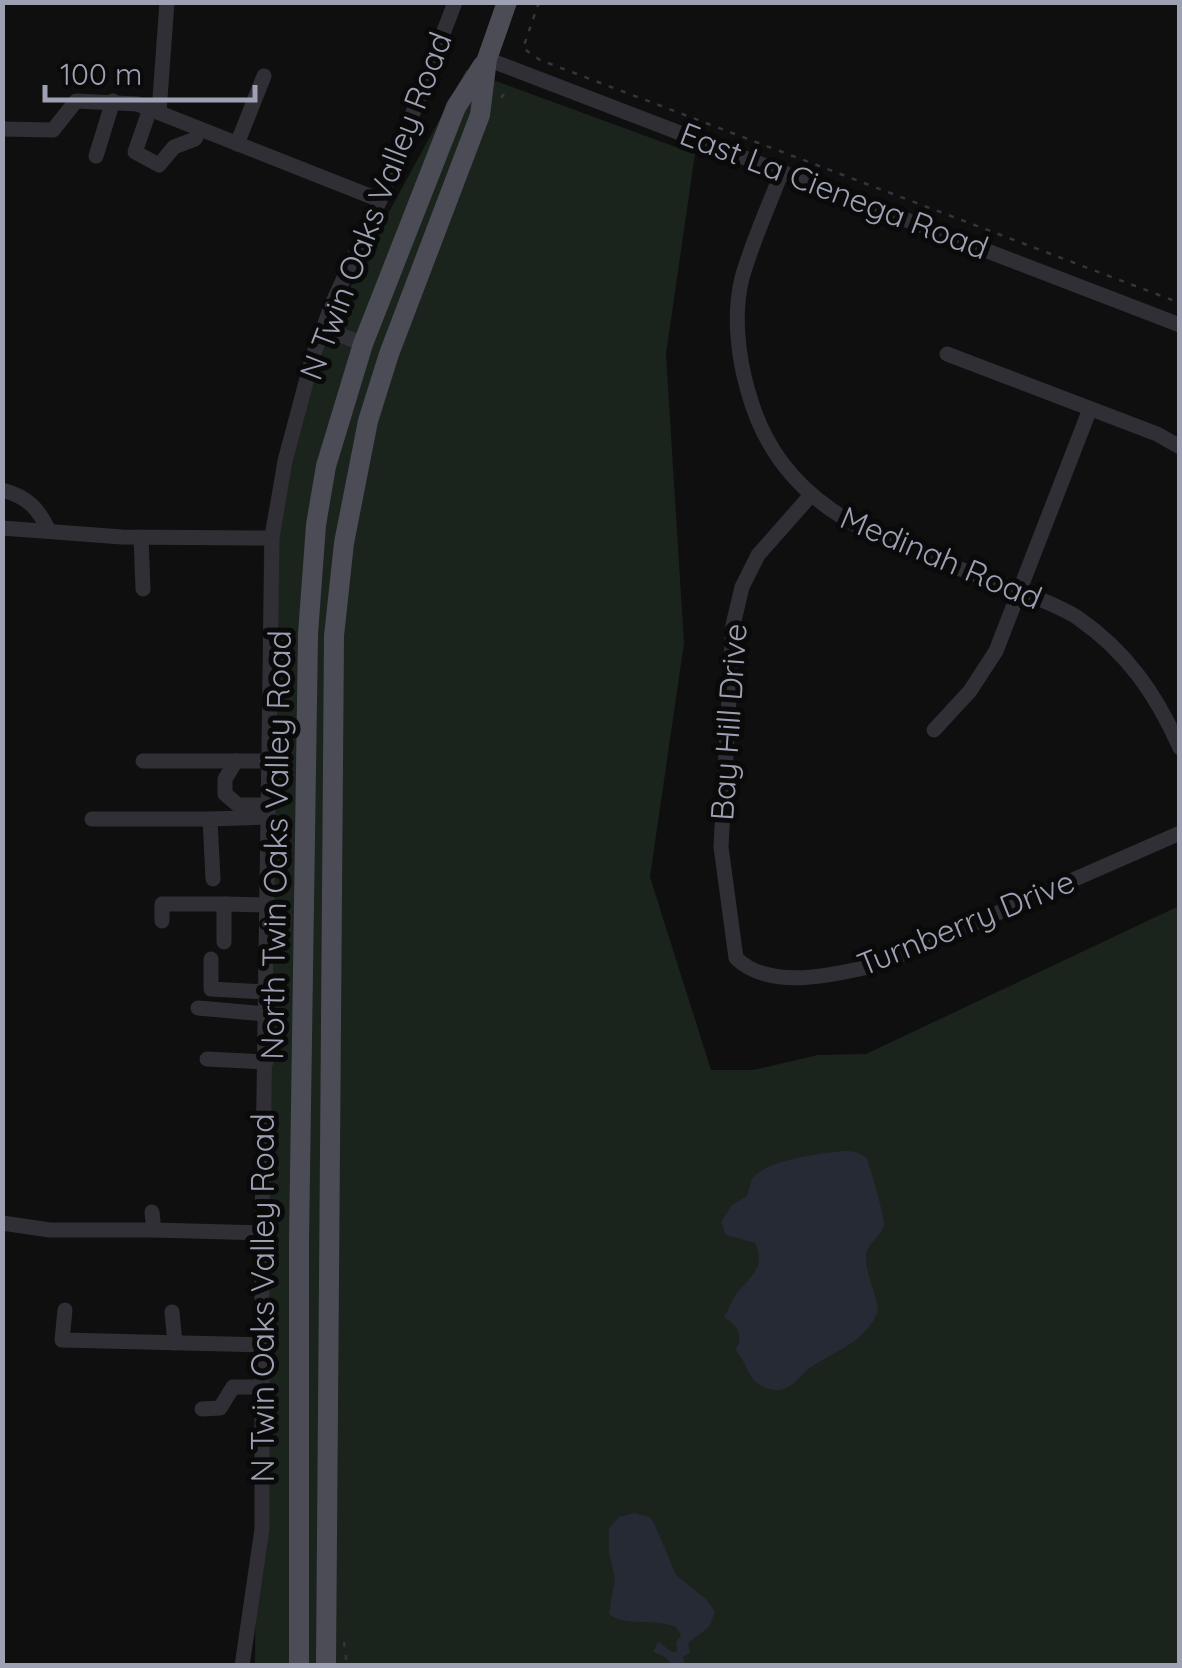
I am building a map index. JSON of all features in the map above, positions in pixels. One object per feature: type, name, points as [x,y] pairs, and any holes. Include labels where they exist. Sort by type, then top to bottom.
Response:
[{"type":"main road","name":"North Twin Oaks Valley Road","points":[[326,1666],[334,636],[344,542],[368,421],[480,115],[487,58],[506,2]]},
{"type":"main road","name":"North Twin Oaks Valley Road","points":[[299,1666],[299,1261],[308,634],[316,525],[326,466],[362,344],[456,107],[487,58]]},
{"type":"main road","points":[[360,460],[357,414],[371,364],[362,344],[385,328],[397,296],[416,283]]},
{"type":"street","points":[[167,2],[155,111],[135,152],[159,165],[174,148],[195,140],[200,129]]},
{"type":"street","name":"N Twin Oaks Valley Road","points":[[242,1666],[262,1529],[272,538],[286,461],[323,328],[380,200],[455,2]]},
{"type":"street","name":"East La Cienega Road","points":[[487,58],[1180,325]]},
{"type":"street","points":[[237,144],[264,76]]},
{"type":"street","points":[[2,129],[53,130],[76,101],[112,101],[155,111],[380,200]]},
{"type":"street","points":[[96,156],[112,101]]},
{"type":"street","name":"Medinah Road","points":[[782,171],[742,280],[740,363],[754,413],[773,453],[811,495],[850,525],[1074,615],[1137,670],[1164,712],[1180,748]]},
{"type":"street","points":[[323,328],[362,344]]},
{"type":"street","points":[[947,354],[1157,434],[1180,447]]},
{"type":"street","points":[[934,730],[970,691],[996,651],[1090,408]]},
{"type":"street","points":[[2,490],[28,500],[49,531]]},
{"type":"street","name":"Bay Hill Drive","points":[[746,968],[736,958],[721,847],[733,625],[742,587],[758,555],[811,495]]},
{"type":"street","points":[[2,528],[141,537],[272,538]]},
{"type":"street","points":[[141,537],[143,589]]},
{"type":"street","points":[[143,760],[269,760]]},
{"type":"street","points":[[236,760],[226,780],[225,794],[238,804],[268,811]]},
{"type":"street","points":[[92,819],[210,819],[268,811]]},
{"type":"street","points":[[210,819],[213,878]]},
{"type":"street","name":"Turnberry Drive","points":[[746,968],[757,973],[793,976],[845,973],[882,964],[1180,834]]},
{"type":"street","points":[[162,920],[162,904],[267,904]]},
{"type":"street","points":[[224,904],[224,942]]},
{"type":"street","points":[[211,960],[211,990],[266,992]]},
{"type":"street","points":[[198,1008],[266,1014]]},
{"type":"street","points":[[207,1059],[266,1062]]},
{"type":"street","points":[[152,1212],[154,1230]]},
{"type":"street","points":[[2,1224],[50,1230],[262,1233]]},
{"type":"street","points":[[65,1310],[62,1340],[263,1345]]},
{"type":"street","points":[[172,1312],[175,1343]]},
{"type":"street","points":[[202,1409],[220,1408],[233,1387],[262,1387]]},
{"type":"path","points":[[539,2],[523,48],[540,60],[1180,303]]},
{"type":"path","points":[[499,100],[507,90]]},
{"type":"path","points":[[344,1643],[347,1666]]},
{"type":"shaded area","points":[[466,70],[695,154],[666,354],[684,643],[650,877],[711,1070],[753,1070],[818,1055],[866,1054],[1179,906],[1179,1665],[255,1666],[264,536],[277,474],[319,354],[375,239]]},
{"type":"shaded area","points":[[844,1151],[866,1158],[882,1212],[884,1224],[866,1258],[878,1311],[867,1330],[851,1343],[814,1365],[789,1387],[769,1389],[751,1377],[735,1350],[738,1331],[724,1317],[755,1271],[758,1251],[755,1243],[726,1235],[721,1222],[732,1205],[747,1196],[751,1181],[767,1168],[793,1159]]},
{"type":"shaded area","points":[[635,1513],[654,1523],[676,1575],[707,1600],[715,1612],[709,1627],[688,1643],[690,1653],[683,1657],[685,1665],[673,1665],[653,1652],[658,1642],[677,1652],[676,1643],[681,1635],[676,1627],[623,1620],[609,1614],[615,1579],[609,1528],[619,1517]]}]
